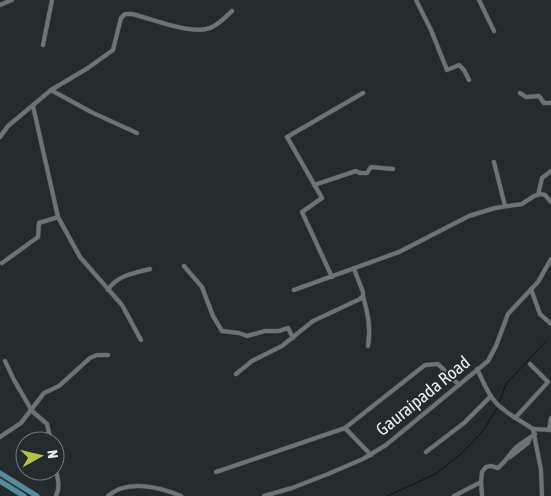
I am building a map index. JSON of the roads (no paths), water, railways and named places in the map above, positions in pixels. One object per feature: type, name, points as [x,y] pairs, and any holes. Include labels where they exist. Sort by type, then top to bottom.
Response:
[{"type":"main road","points":[[0,473],[37,496]]},
{"type":"main road","points":[[0,481],[24,496]]},
{"type":"street","points":[[0,5],[12,0]]},
{"type":"street","points":[[43,45],[52,0]]},
{"type":"street","points":[[416,0],[431,30],[447,70],[459,65],[469,80]]},
{"type":"street","points":[[479,0],[494,30]]},
{"type":"street","points":[[0,137],[8,126],[51,90],[88,68],[113,50],[122,18],[126,14],[187,29],[201,29],[210,28],[232,11]]},
{"type":"street","points":[[51,90],[91,112],[137,133]]},
{"type":"street","points":[[332,277],[302,212],[322,198],[287,137],[363,93]]},
{"type":"street","points":[[520,93],[526,98],[539,96],[544,102],[551,103]]},
{"type":"street","points":[[33,106],[58,217],[80,257],[122,306],[141,340]]},
{"type":"street","points":[[494,162],[505,206]]},
{"type":"street","points":[[314,185],[356,171],[367,173],[371,167],[393,169]]},
{"type":"street","points":[[538,195],[542,178],[551,171]]},
{"type":"street","points":[[294,290],[399,252],[469,216],[505,206],[522,204],[538,195],[546,195],[551,202]]},
{"type":"street","points":[[2,263],[38,238],[39,223],[58,217]]},
{"type":"street","name":"Gauraipada Road","points":[[264,496],[301,484],[371,454],[386,445],[459,385],[488,361],[508,314],[531,289],[551,259]]},
{"type":"street","points":[[184,266],[202,286],[213,316],[222,331],[240,333],[247,336],[288,328],[293,338]]},
{"type":"street","points":[[354,268],[363,292],[368,314],[371,331],[368,346]]},
{"type":"street","points":[[108,290],[115,281],[150,269]]},
{"type":"street","points":[[531,289],[540,314],[551,324]]},
{"type":"street","points":[[236,374],[252,361],[282,346],[313,321],[363,296]]},
{"type":"street","points":[[0,437],[21,423],[44,393],[59,386],[90,358],[97,355],[108,355]]},
{"type":"street","points":[[5,361],[32,411],[47,424],[49,431]]},
{"type":"street","points":[[216,472],[345,428],[425,365],[438,364],[459,385]]},
{"type":"street","points":[[516,417],[548,382],[530,364]]},
{"type":"street","points":[[477,369],[491,396],[503,410],[533,429],[550,430],[551,418]]},
{"type":"street","points":[[426,452],[464,423],[491,396]]},
{"type":"street","points":[[345,428],[371,454]]},
{"type":"street","points":[[533,429],[541,470],[542,496]]},
{"type":"street","points":[[483,496],[482,472],[486,467],[498,468],[510,457],[511,452],[534,434]]},
{"type":"street","points":[[56,496],[58,481]]},
{"type":"street","points":[[454,496],[481,482]]},
{"type":"street","points":[[108,496],[120,487],[142,486],[168,490],[181,496]]},
{"type":"waterway","points":[[387,496],[436,474],[463,452],[482,432],[497,409],[506,384],[547,340]]}]
